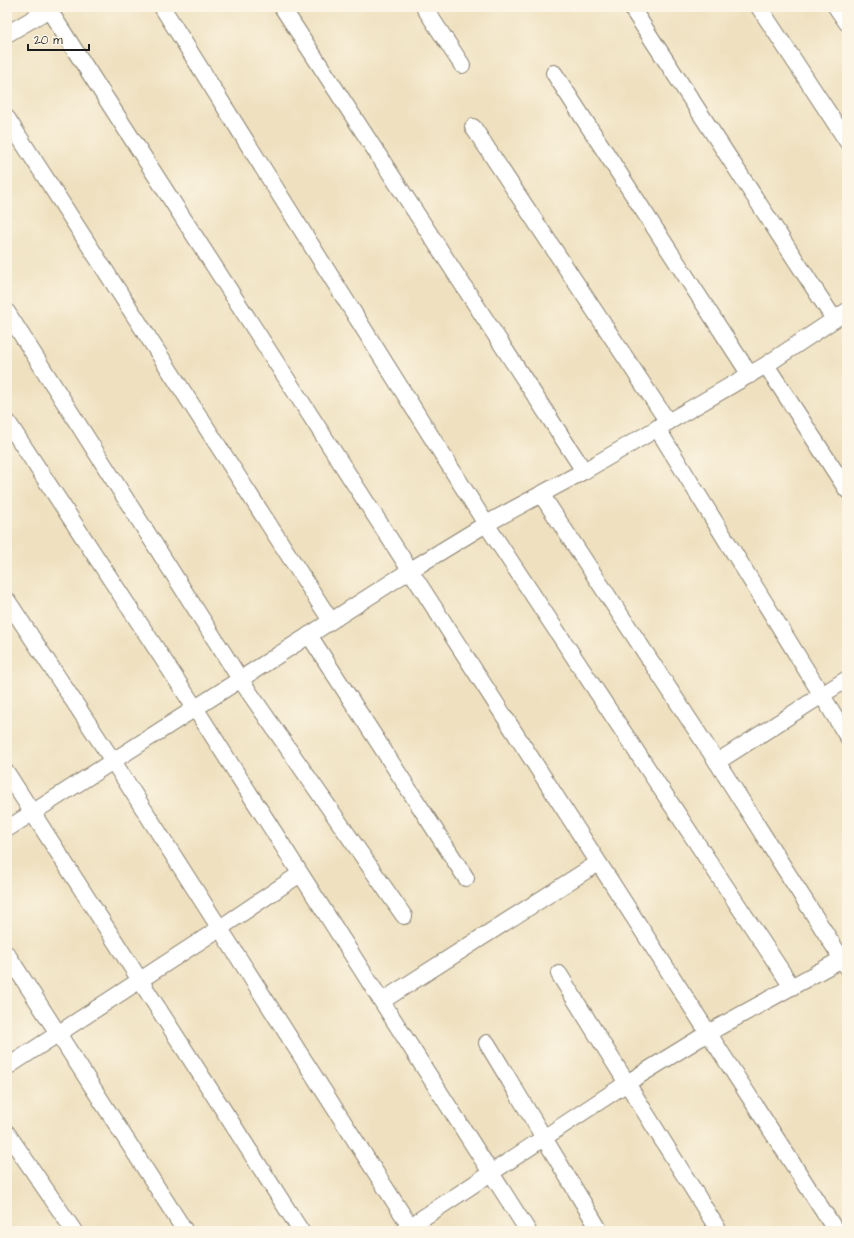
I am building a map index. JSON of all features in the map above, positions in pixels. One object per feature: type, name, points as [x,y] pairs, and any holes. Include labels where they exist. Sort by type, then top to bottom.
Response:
[{"type":"street","points":[[162,7],[486,524],[792,987]]},
{"type":"street","points":[[282,7],[584,471]]},
{"type":"street","points":[[424,7],[462,65]]},
{"type":"street","points":[[631,7],[834,319]]},
{"type":"street","points":[[759,7],[847,141]]},
{"type":"street","points":[[836,7],[847,23]]},
{"type":"street","points":[[7,34],[50,8],[409,571],[836,1231]]},
{"type":"street","points":[[554,73],[750,374]]},
{"type":"street","points":[[7,118],[331,620]]},
{"type":"street","points":[[474,127],[663,425],[821,695],[847,736]]},
{"type":"street","points":[[7,829],[409,571],[486,524],[584,471],[766,365],[847,311]]},
{"type":"street","points":[[7,312],[240,679],[404,916]]},
{"type":"street","points":[[766,365],[847,490]]},
{"type":"street","points":[[7,421],[195,708],[528,1231]]},
{"type":"street","points":[[7,600],[113,761],[220,928],[409,1230],[490,1172],[627,1083],[708,1033],[792,987],[845,963],[718,762],[541,494]]},
{"type":"street","points":[[309,634],[466,878]]},
{"type":"street","points":[[718,762],[821,695],[847,680]]},
{"type":"street","points":[[7,773],[301,1231]]},
{"type":"street","points":[[382,1001],[598,864]]},
{"type":"street","points":[[7,1067],[300,874]]},
{"type":"street","points":[[7,954],[185,1231]]},
{"type":"street","points":[[559,974],[719,1231]]},
{"type":"street","points":[[487,1043],[600,1231]]},
{"type":"street","points":[[7,1133],[74,1231]]}]
